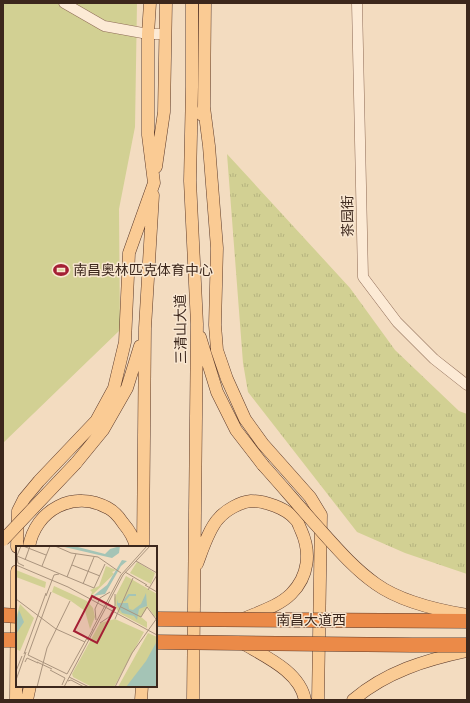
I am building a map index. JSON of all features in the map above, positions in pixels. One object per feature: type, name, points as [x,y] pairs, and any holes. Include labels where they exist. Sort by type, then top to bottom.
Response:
[{"type":"highway","points":[[3,615],[16,616]]},
{"type":"highway","name":"南昌大道西","points":[[157,619],[467,621]]},
{"type":"highway","points":[[3,640],[16,640]]},
{"type":"highway","name":"南昌大道西","points":[[157,642],[467,645]]},
{"type":"main road","points":[[17,546],[18,511],[24,499],[96,420],[114,388],[125,342],[129,253],[154,183],[148,135],[148,34],[150,3]]},
{"type":"main road","points":[[143,546],[145,328],[154,183],[164,112],[166,3]]},
{"type":"main road","name":"三清山大道","points":[[192,3],[190,181],[197,324],[194,682]]},
{"type":"main road","points":[[205,3],[204,107],[209,146],[217,248],[215,325],[217,350],[227,379],[245,419],[263,444],[310,497],[320,515],[318,700]]},
{"type":"main road","points":[[190,181],[204,107]]},
{"type":"main road","points":[[197,324],[217,392],[236,430],[263,465],[330,541],[351,563],[376,584],[404,598],[436,609],[467,615]]},
{"type":"main road","points":[[3,540],[76,463],[103,430],[127,388],[137,361],[145,328]]},
{"type":"main road","points":[[29,546],[32,533],[42,519],[54,507],[70,502],[84,500],[109,508],[128,528],[136,546]]},
{"type":"main road","points":[[194,571],[207,538],[219,518],[233,507],[250,501],[267,504],[284,510],[296,519],[304,536],[308,552],[306,568],[302,580],[291,594],[276,604],[242,619]]},
{"type":"main road","points":[[244,644],[288,672],[300,686],[306,700]]},
{"type":"main road","points":[[352,700],[382,679],[405,668],[436,658],[467,651]]},
{"type":"main road","points":[[193,700],[194,682]]},
{"type":"main road","points":[[194,682],[199,700]]},
{"type":"main road","points":[[16,687],[16,700]]},
{"type":"main road","points":[[27,700],[30,687]]},
{"type":"street","points":[[64,3],[104,26],[148,34],[165,34]]},
{"type":"street","name":"茶园街","points":[[357,3],[363,277],[397,322],[434,359],[467,385]]},
{"type":"green space","name":"南昌奥林匹克体育中心","points":[[3,3],[137,3],[135,127],[119,209],[120,330],[3,443]]},
{"type":"green space","points":[[227,154],[350,288],[395,350],[459,411],[467,414],[467,574],[405,553],[357,532],[248,392],[243,363]]},
{"type":"place","name":"南昌奥林匹克体育中心","points":[[61,270]]}]
